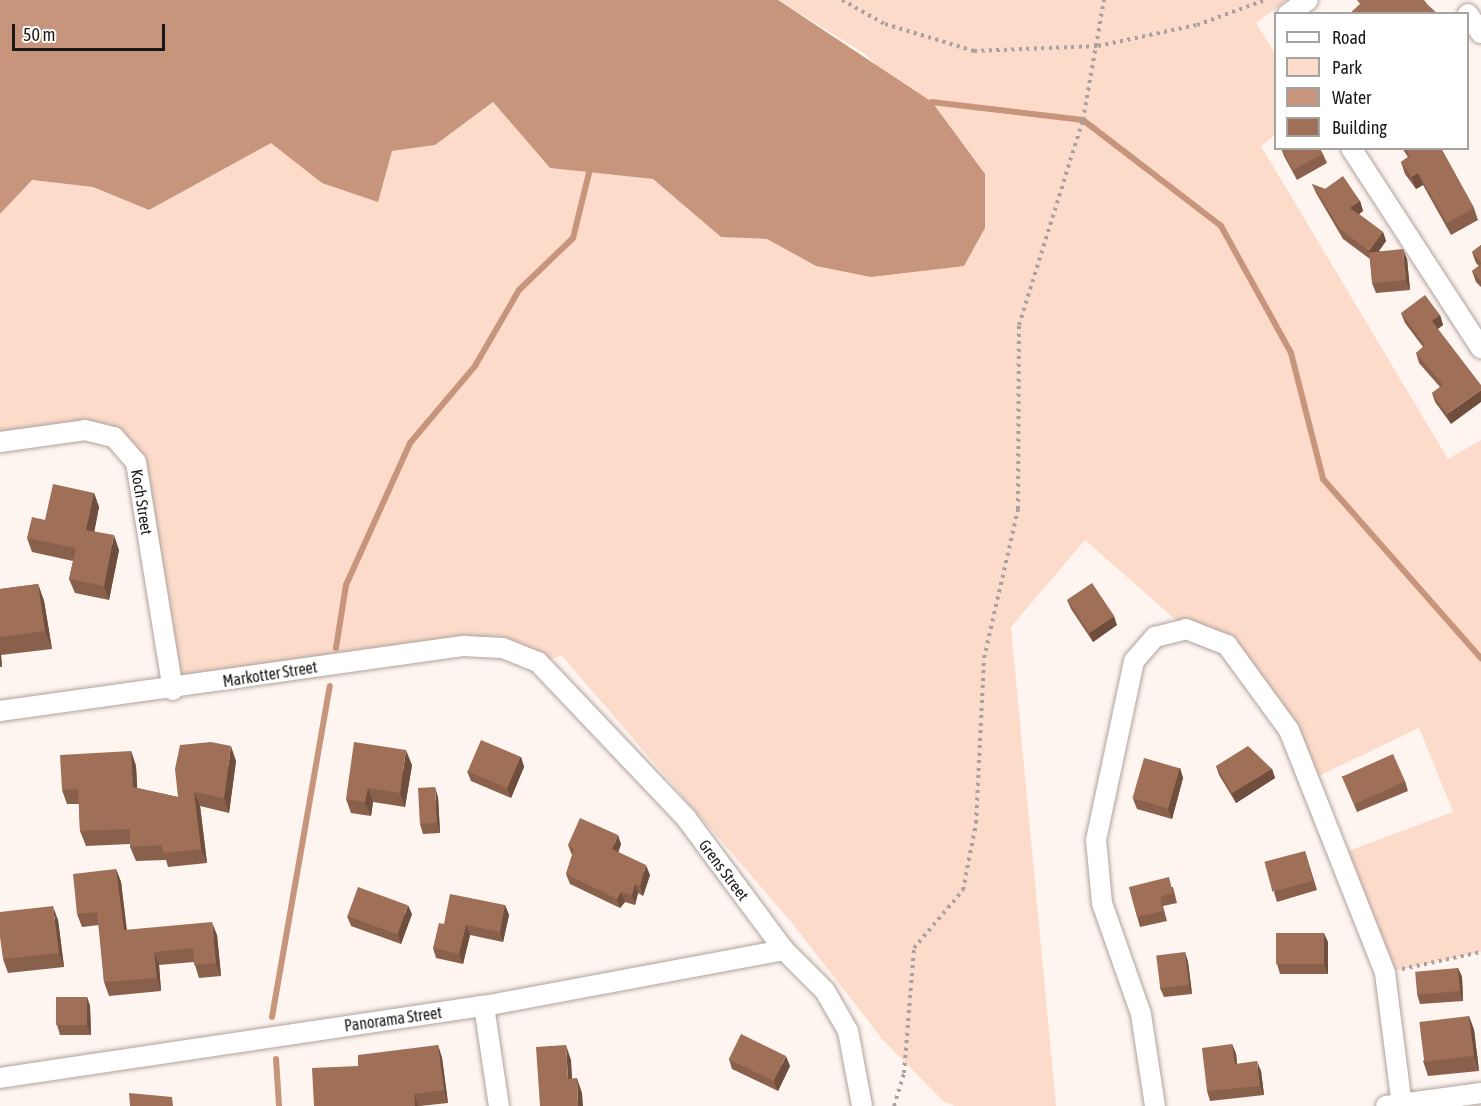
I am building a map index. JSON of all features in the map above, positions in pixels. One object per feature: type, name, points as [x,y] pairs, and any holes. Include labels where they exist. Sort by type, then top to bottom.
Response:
[{"type":"street","points":[[1291,12],[1308,0]]},
{"type":"street","points":[[1469,17],[1481,33]]},
{"type":"street","points":[[1352,150],[1481,348]]},
{"type":"street","name":"Koch Street","points":[[0,442],[85,429],[114,437],[136,462],[173,690]]},
{"type":"street","points":[[1155,1106],[1141,1014],[1102,903],[1096,840],[1134,661],[1155,637],[1186,629],[1227,645],[1248,669],[1289,730],[1385,973],[1397,1105],[1481,1093]]},
{"type":"street","name":"Markotter Street","points":[[0,711],[173,690],[464,646],[503,648],[538,662]]},
{"type":"street","name":"Grens Street","points":[[538,662],[686,818],[784,950],[825,991],[848,1031],[862,1106]]},
{"type":"street","name":"Panorama Street","points":[[0,1078],[484,1006],[784,950]]},
{"type":"street","points":[[484,1006],[500,1106]]},
{"type":"path","points":[[842,0],[885,24],[974,51],[1098,46],[1197,25],[1265,0]]},
{"type":"path","points":[[894,1106],[904,1073],[914,948],[963,890],[976,823],[984,658],[1018,509],[1019,325],[1083,120],[1098,46],[1104,0]]},
{"type":"path","points":[[1385,973],[1481,952]]},
{"type":"green space","points":[[778,0],[1287,0],[1256,23],[1274,52],[1274,136],[1261,146],[1448,459],[1481,440],[1481,952],[1385,973],[1335,856],[1453,812],[1419,728],[1308,781],[1248,669],[1186,629],[1085,540],[1011,627],[1056,1106],[955,1106],[943,1101],[883,1040],[792,923],[562,656],[538,662],[503,648],[173,690],[136,462],[114,437],[0,442],[0,214],[31,180],[93,187],[149,210],[271,142],[322,183],[392,151],[435,145],[493,102],[550,168],[653,179],[721,237],[767,239],[816,266],[964,266],[985,228],[985,174],[865,54]]},
{"type":"water","points":[[0,0],[778,0],[932,102],[985,174],[985,228],[964,266],[871,277],[816,266],[767,239],[721,237],[653,179],[550,168],[493,102],[435,145],[392,151],[378,202],[322,183],[271,143],[149,210],[93,187],[32,180],[0,214]]},
{"type":"building","points":[[1357,0],[1424,0],[1436,12],[1351,12],[1360,4]]},
{"type":"building","points":[[1282,150],[1321,150],[1323,154],[1293,170]]},
{"type":"building","points":[[1406,150],[1442,150],[1474,208],[1447,223],[1418,173],[1412,177],[1401,162],[1410,156]]},
{"type":"building","points":[[1343,176],[1360,201],[1350,208],[1383,232],[1369,251],[1340,229],[1312,184],[1325,189]]},
{"type":"building","points":[[1481,245],[1481,263],[1472,252]]},
{"type":"building","points":[[1403,249],[1406,280],[1372,283],[1369,253]]},
{"type":"building","points":[[1481,264],[1481,281],[1472,271]]},
{"type":"building","points":[[1425,295],[1440,315],[1432,321],[1481,385],[1481,390],[1447,414],[1432,393],[1443,385],[1416,353],[1425,345],[1401,313]]},
{"type":"building","points":[[53,484],[94,493],[86,530],[114,535],[104,586],[69,579],[76,548],[27,538],[32,517],[45,520]]},
{"type":"building","points":[[1092,583],[1114,616],[1089,633],[1067,600]]},
{"type":"building","points":[[38,584],[45,631],[0,637],[0,589]]},
{"type":"building","points":[[481,740],[521,757],[507,788],[468,771]]},
{"type":"building","points":[[211,742],[231,746],[224,798],[194,792],[201,849],[163,853],[162,845],[130,847],[130,829],[80,831],[78,789],[62,790],[60,755],[131,751],[133,787],[178,797],[175,769],[180,745]]},
{"type":"building","points":[[354,742],[406,750],[400,793],[368,788],[365,802],[346,799]]},
{"type":"building","points":[[1248,746],[1272,769],[1232,793],[1216,766]]},
{"type":"building","points":[[1393,754],[1405,781],[1354,804],[1342,777]]},
{"type":"building","points":[[1144,758],[1180,768],[1168,809],[1132,798]]},
{"type":"building","points":[[435,787],[437,823],[420,824],[418,788]]},
{"type":"building","points":[[580,818],[618,835],[612,849],[646,865],[640,886],[635,884],[632,895],[621,892],[617,899],[566,874],[574,849],[568,845]]},
{"type":"building","points":[[1305,851],[1313,881],[1272,892],[1264,862]]},
{"type":"building","points":[[116,869],[124,930],[212,922],[216,963],[194,965],[193,948],[154,952],[157,978],[104,982],[97,912],[77,914],[73,874]]},
{"type":"building","points":[[1169,877],[1173,893],[1160,897],[1163,911],[1137,917],[1129,887]]},
{"type":"building","points":[[358,887],[408,905],[397,934],[347,916]]},
{"type":"building","points":[[450,894],[505,905],[500,932],[466,925],[459,954],[433,948],[439,923],[444,924]]},
{"type":"building","points":[[53,906],[59,953],[3,959],[0,912]]},
{"type":"building","points":[[1276,933],[1324,933],[1324,964],[1276,964]]},
{"type":"building","points":[[1185,952],[1189,985],[1160,988],[1156,956]]},
{"type":"building","points":[[1458,968],[1460,991],[1417,995],[1415,972]]},
{"type":"building","points":[[56,997],[87,997],[87,1025],[56,1025]]},
{"type":"building","points":[[1469,1016],[1474,1056],[1424,1062],[1419,1022]]},
{"type":"building","points":[[741,1034],[786,1056],[774,1081],[729,1059]]},
{"type":"building","points":[[1232,1044],[1235,1064],[1257,1061],[1260,1086],[1207,1091],[1202,1048]]},
{"type":"building","points":[[438,1045],[444,1090],[414,1094],[415,1106],[314,1106],[312,1068],[358,1066],[358,1055]]},
{"type":"building","points":[[566,1045],[568,1079],[577,1078],[578,1106],[540,1106],[536,1047]]},
{"type":"building","points":[[129,1093],[172,1097],[173,1106],[130,1106]]},
{"type":"waterway","points":[[932,102],[1083,120],[1221,226],[1291,353],[1323,479],[1481,658]]},
{"type":"waterway","points":[[336,648],[346,585],[410,443],[475,366],[519,290],[573,238],[589,173]]},
{"type":"waterway","points":[[272,1017],[330,686]]},
{"type":"waterway","points":[[276,1059],[279,1106]]}]
